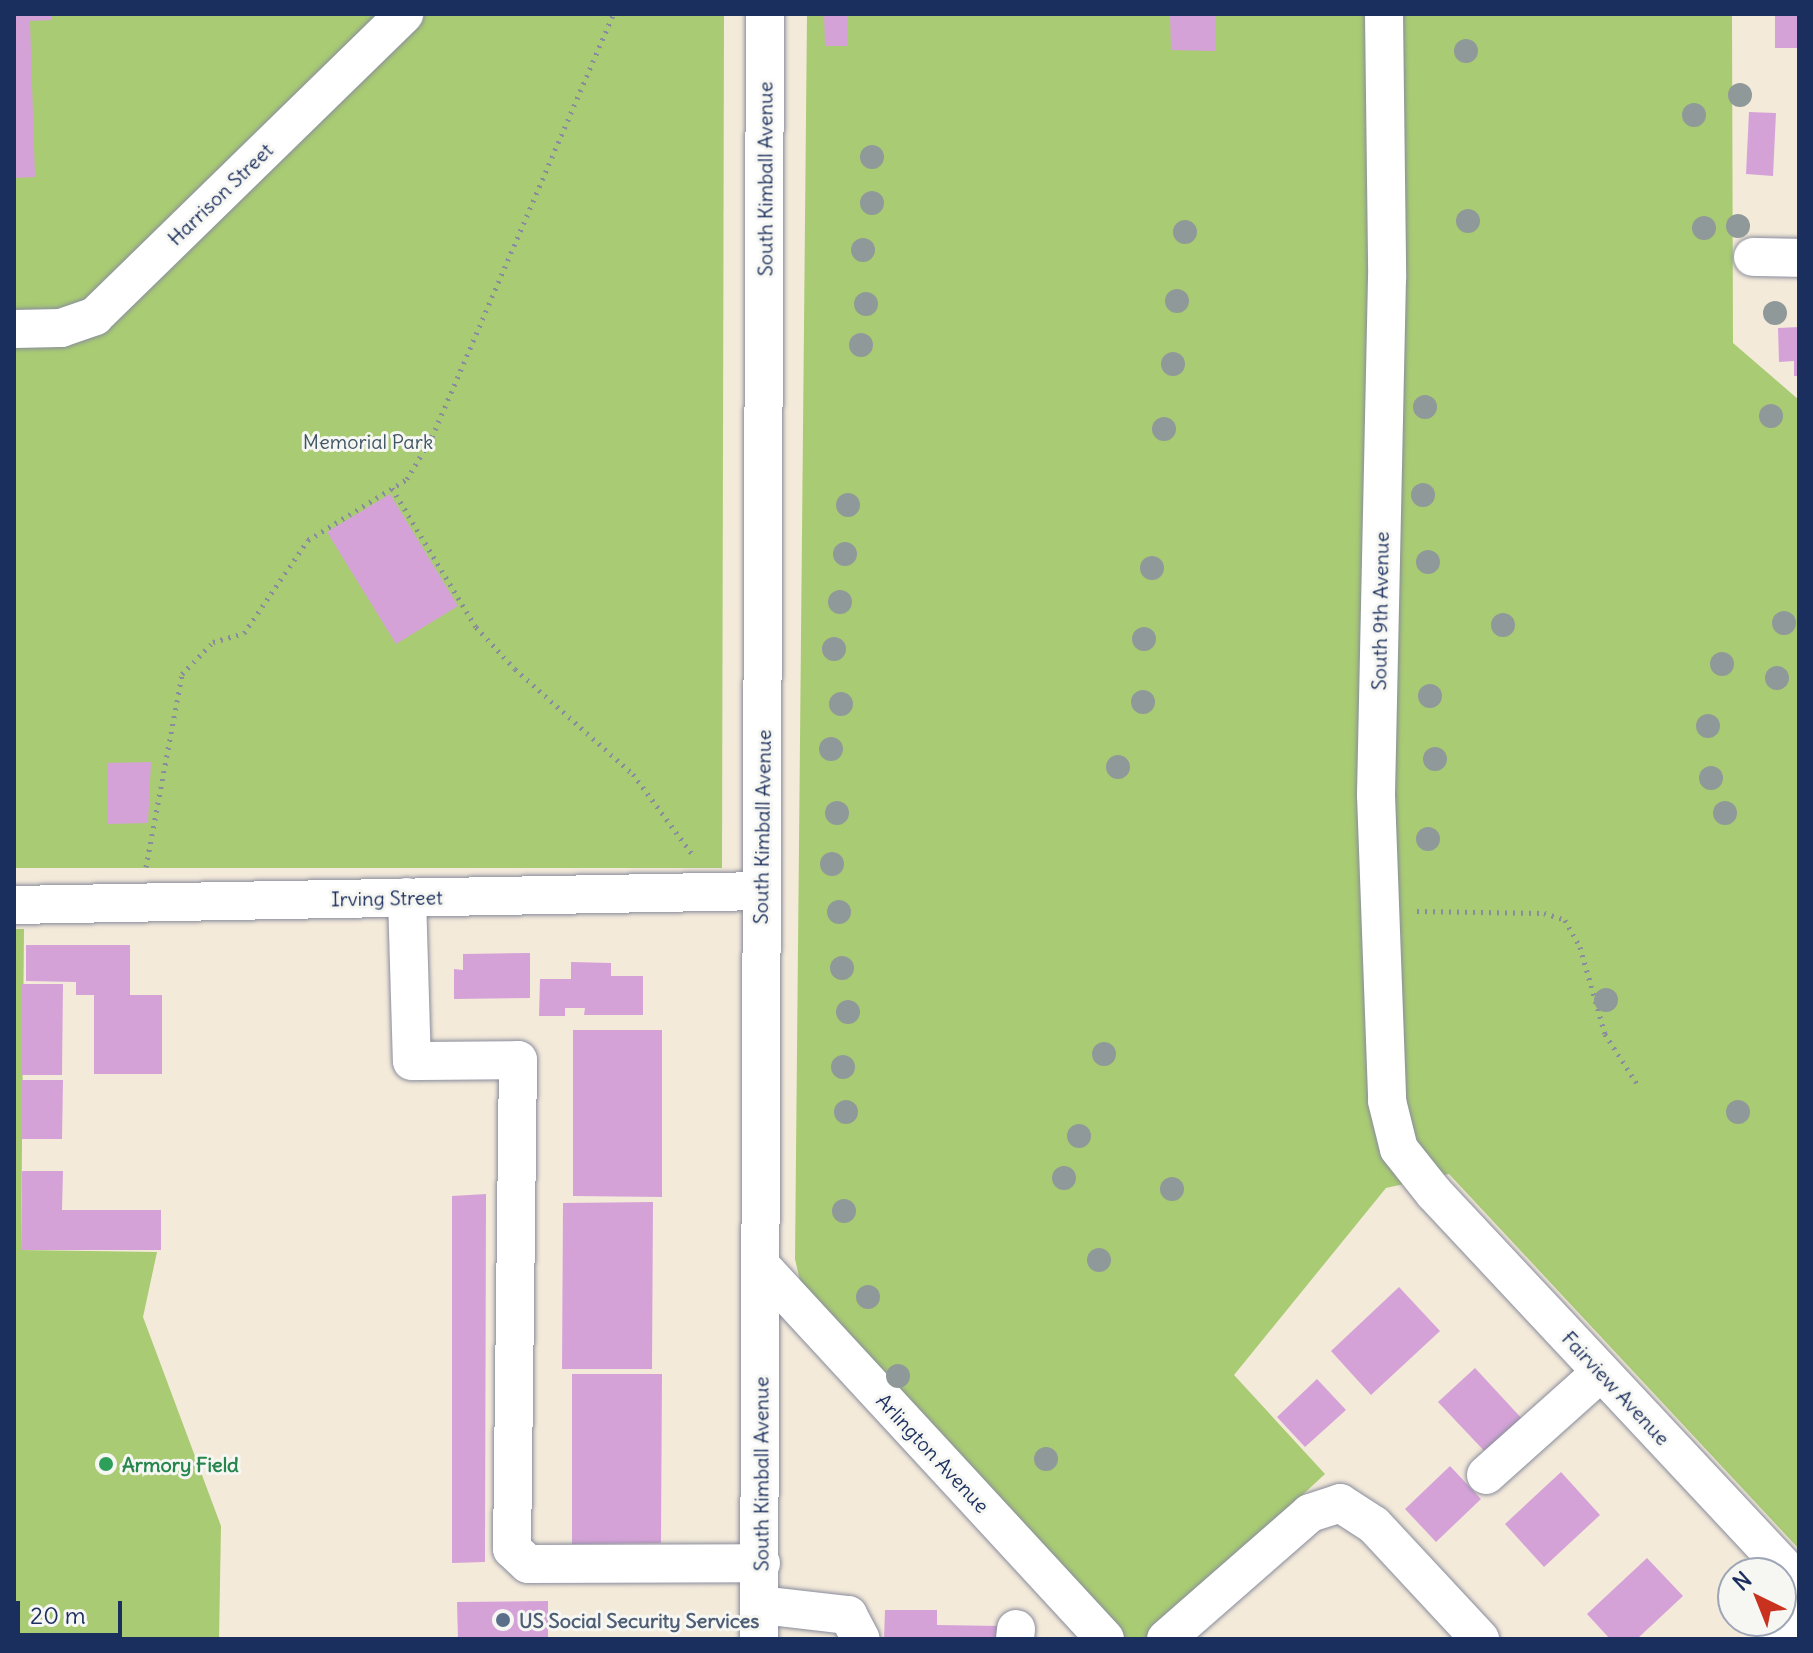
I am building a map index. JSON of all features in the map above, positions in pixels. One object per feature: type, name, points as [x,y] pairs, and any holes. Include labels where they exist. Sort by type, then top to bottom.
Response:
[{"type":"street","name":"Harrison Street","points":[[14,329],[61,328],[95,316],[404,14]]},
{"type":"street","name":"South Kimball Avenue","points":[[760,1622],[765,14]]},
{"type":"street","name":"South 9th Avenue","points":[[1384,14],[1387,278],[1376,795],[1387,1101],[1399,1149],[1434,1193]]},
{"type":"street","points":[[1753,257],[1799,258]]},
{"type":"street","name":"Irving Street","points":[[14,905],[761,891]]},
{"type":"street","points":[[407,897],[412,1061],[518,1060],[512,1549],[528,1564],[761,1563]]},
{"type":"street","name":"Fairview Avenue","points":[[1434,1193],[1799,1583]]},
{"type":"street","name":"Arlington Avenue","points":[[762,1267],[1105,1639]]},
{"type":"street","points":[[1486,1475],[1601,1372]]},
{"type":"street","points":[[1166,1639],[1310,1513],[1340,1503],[1374,1525],[1480,1639]]},
{"type":"street","points":[[760,1622],[848,1615],[861,1639]]},
{"type":"street","points":[[1778,1639],[1799,1619]]},
{"type":"path","points":[[151,903],[144,859],[182,674],[213,642],[244,633],[308,540],[407,479],[432,437],[613,14]]},
{"type":"path","points":[[392,488],[476,627],[515,669],[633,774],[699,862],[709,892]]},
{"type":"path","points":[[1380,910],[1544,913],[1565,920],[1580,947],[1605,1034],[1639,1087]]},
{"type":"green space","name":"Memorial Park","points":[[14,14],[724,14],[722,868],[14,868]]},
{"type":"green space","points":[[807,14],[1732,14],[1733,343],[1799,400],[1799,1549],[1449,1174],[1386,1188],[1234,1375],[1325,1474],[1147,1639],[1123,1639],[800,1281],[795,1259]]},
{"type":"green space","name":"Armory Field","points":[[14,929],[24,929],[21,1250],[157,1252],[143,1317],[221,1526],[219,1639],[14,1639]]},
{"type":"building","points":[[14,14],[51,14],[51,20],[30,21],[35,177],[14,178]]},
{"type":"building","points":[[824,14],[848,14],[848,46],[825,46]]},
{"type":"building","points":[[1170,14],[1216,14],[1216,51],[1171,50]]},
{"type":"building","points":[[1775,14],[1799,14],[1799,48],[1775,48]]},
{"type":"building","points":[[1749,112],[1776,113],[1773,176],[1746,174]]},
{"type":"building","points":[[1799,327],[1799,376],[1794,376],[1794,361],[1779,362],[1778,328]]},
{"type":"building","points":[[390,494],[458,606],[396,644],[327,532]]},
{"type":"building","points":[[151,762],[148,823],[108,824],[107,763]]},
{"type":"building","points":[[26,945],[130,945],[130,995],[162,995],[162,1074],[94,1074],[94,995],[76,995],[76,982],[26,981]]},
{"type":"building","points":[[530,953],[530,998],[454,999],[454,969],[463,970],[463,954]]},
{"type":"building","points":[[571,962],[611,963],[611,976],[643,976],[643,1015],[584,1015],[585,1008],[565,1008],[565,1016],[539,1016],[540,979],[571,979]]},
{"type":"building","points":[[22,984],[63,984],[62,1075],[22,1075]]},
{"type":"building","points":[[573,1030],[662,1030],[662,1197],[573,1196]]},
{"type":"building","points":[[22,1080],[63,1080],[62,1139],[22,1139]]},
{"type":"building","points":[[22,1171],[63,1171],[62,1210],[161,1210],[161,1250],[21,1250]]},
{"type":"building","points":[[486,1194],[485,1562],[452,1563],[452,1196]]},
{"type":"building","points":[[653,1202],[652,1369],[562,1369],[563,1203]]},
{"type":"building","points":[[1399,1287],[1440,1331],[1371,1395],[1331,1351]]},
{"type":"building","points":[[1475,1368],[1525,1422],[1489,1456],[1438,1402]]},
{"type":"building","points":[[572,1374],[662,1374],[661,1543],[572,1544]]},
{"type":"building","points":[[1317,1379],[1346,1410],[1305,1447],[1277,1417]]},
{"type":"building","points":[[1450,1466],[1481,1499],[1436,1542],[1405,1509]]},
{"type":"building","points":[[1561,1472],[1600,1515],[1544,1567],[1505,1524]]},
{"type":"building","points":[[1647,1558],[1683,1596],[1637,1639],[1610,1639],[1587,1614]]},
{"type":"building","name":"US Social Security Services","points":[[548,1601],[548,1639],[458,1639],[457,1602]]},
{"type":"building","points":[[885,1610],[937,1610],[937,1625],[1002,1626],[1002,1639],[884,1639]]},
{"type":"place","name":"Armory Field","points":[[106,1464]]},
{"type":"place","name":"US Social Security Services","points":[[503,1620]]}]
